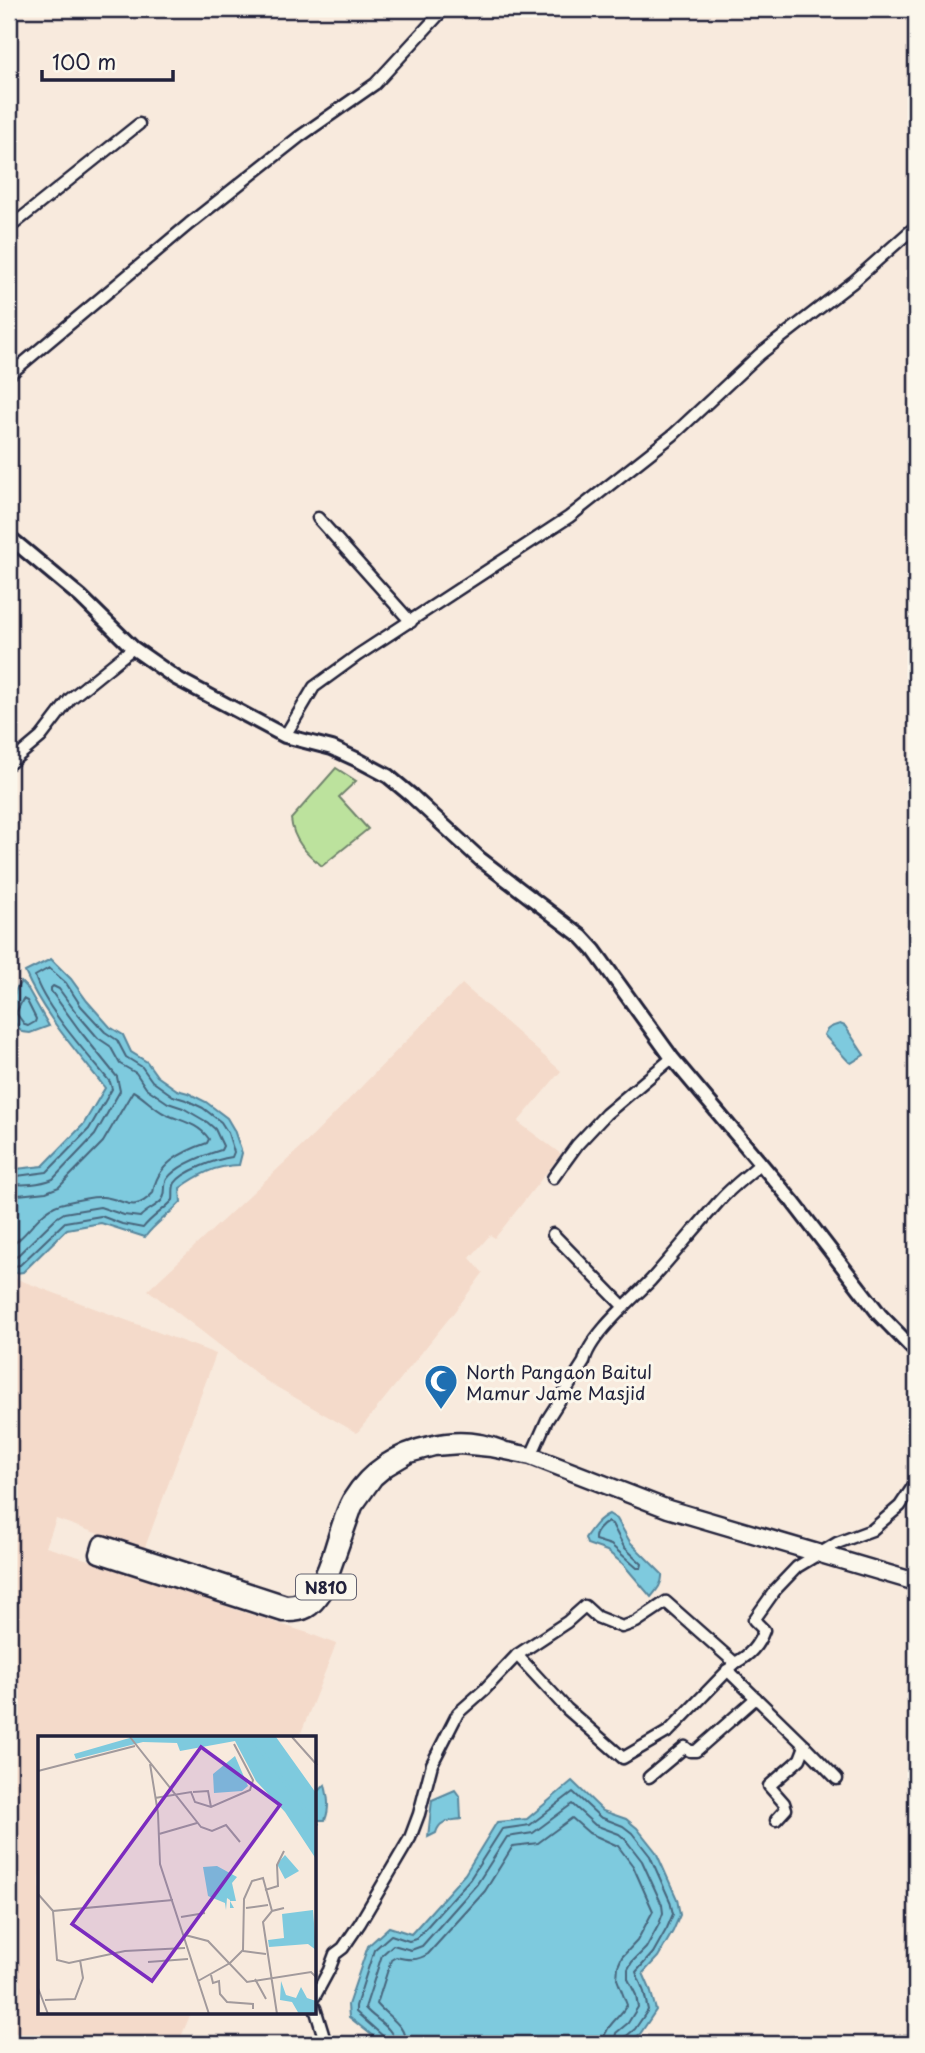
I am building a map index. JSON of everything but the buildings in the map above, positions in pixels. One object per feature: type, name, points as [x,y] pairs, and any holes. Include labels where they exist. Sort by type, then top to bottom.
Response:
[{"type":"highway","name":"N810","points":[[372,1477],[362,1484],[349,1503],[322,1579],[314,1592],[301,1602],[286,1604],[102,1544],[99,1554],[284,1613],[297,1614],[317,1602],[324,1591],[354,1506],[381,1466],[401,1455],[435,1444],[466,1441],[531,1456],[668,1509],[916,1582]]},
{"type":"street","points":[[9,375],[209,208],[315,125],[375,84],[444,9]]},
{"type":"street","points":[[9,228],[139,124]]},
{"type":"street","points":[[285,736],[314,687],[358,655],[569,517],[673,435],[760,354],[853,282],[916,226]]},
{"type":"street","points":[[318,518],[411,622]]},
{"type":"street","points":[[9,537],[80,597],[132,649],[176,678],[285,736],[332,748],[388,776],[480,859],[582,937],[672,1058],[793,1202],[880,1315],[916,1352]]},
{"type":"street","points":[[9,764],[41,737],[70,699],[132,649]]},
{"type":"street","points":[[553,1178],[577,1145],[606,1114],[672,1058]]},
{"type":"street","points":[[531,1456],[547,1420],[584,1362],[586,1353],[614,1317],[694,1233],[723,1198],[761,1163]]},
{"type":"street","points":[[552,1234],[624,1307]]},
{"type":"street","points":[[517,1655],[567,1709],[623,1758],[669,1731],[731,1667],[746,1658],[758,1644],[764,1630],[754,1620],[776,1589],[797,1567],[837,1543],[872,1530],[900,1506],[916,1482]]},
{"type":"street","points":[[317,1992],[335,1955],[360,1923],[410,1838],[432,1764],[458,1713],[517,1655],[567,1622],[584,1606],[597,1617],[622,1627],[636,1622],[666,1602],[837,1779]]},
{"type":"street","points":[[649,1777],[685,1747],[696,1751],[756,1698]]},
{"type":"street","points":[[776,1820],[786,1809],[769,1786],[800,1759],[805,1746]]},
{"type":"street","points":[[317,2014],[326,2044]]},
{"type":"shaded area","points":[[462,984],[561,1071],[518,1122],[561,1154],[495,1238],[490,1235],[470,1258],[483,1273],[357,1433],[266,1381],[148,1290],[314,1135]]},
{"type":"shaded area","points":[[9,1276],[216,1354],[144,1550],[56,1519],[46,1547],[165,1583],[336,1644],[300,1736],[38,1736],[38,2014],[191,2014],[178,2044],[49,2044],[9,2030]]},
{"type":"green space","points":[[336,768],[356,781],[339,797],[368,829],[322,866],[301,846],[291,819]]},
{"type":"water","points":[[51,959],[110,1027],[123,1035],[131,1052],[147,1062],[157,1076],[177,1090],[206,1102],[227,1118],[242,1153],[239,1165],[208,1172],[180,1188],[181,1202],[145,1237],[101,1223],[67,1229],[23,1272],[9,1274],[9,1167],[16,1169],[43,1166],[83,1125],[105,1088],[51,1018],[25,972]]},
{"type":"water","points":[[21,982],[28,989],[49,1026],[30,1033],[22,1032],[12,1019],[14,994]]},
{"type":"water","points":[[840,1024],[845,1026],[864,1055],[851,1063],[824,1035],[828,1029]]},
{"type":"water","points":[[609,1514],[617,1519],[630,1542],[662,1574],[661,1583],[651,1597],[623,1564],[607,1551],[587,1544],[585,1538],[590,1531],[598,1521]]},
{"type":"water","points":[[572,1781],[603,1811],[626,1819],[637,1828],[656,1852],[677,1899],[680,1915],[673,1931],[658,1957],[643,1973],[656,2010],[640,2034],[626,2044],[383,2044],[349,2017],[348,2005],[368,1946],[389,1927],[411,1934],[465,1874],[497,1822],[527,1819]]},
{"type":"water","points":[[325,1785],[328,1802],[325,1820],[317,1820],[317,1788],[320,1790]]},
{"type":"water","points":[[455,1790],[460,1797],[461,1819],[442,1823],[436,1833],[428,1837],[432,1800]]},
{"type":"place","name":"North Pangaon Baitul Mamur Jame Masjid","points":[[441,1411]]}]
